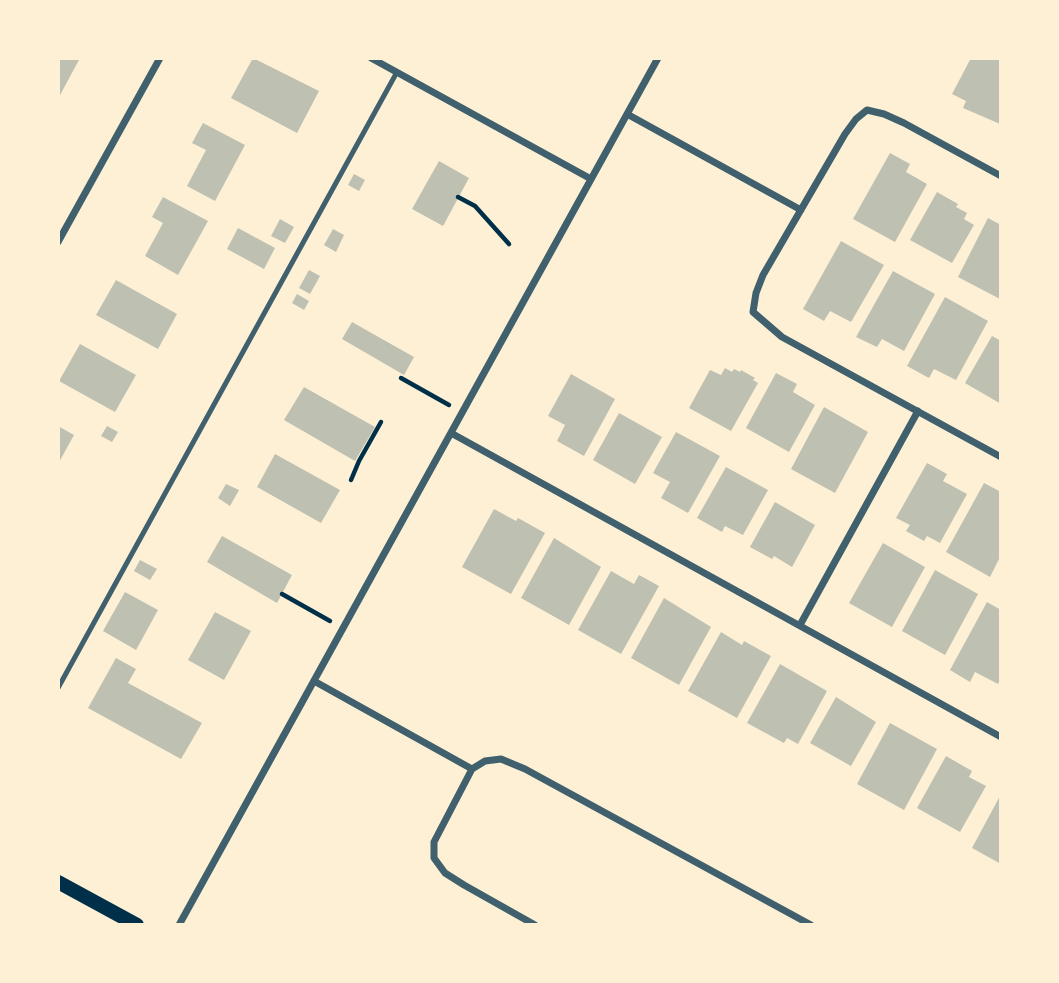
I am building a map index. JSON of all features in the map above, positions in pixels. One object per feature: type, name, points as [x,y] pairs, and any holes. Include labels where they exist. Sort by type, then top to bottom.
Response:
[{"type":"main road","points":[[58,882],[137,925]]},
{"type":"street","points":[[58,242],[160,58]]},
{"type":"street","points":[[371,58],[591,179]]},
{"type":"street","points":[[179,925],[658,58]]},
{"type":"street","points":[[1001,176],[904,123],[867,110],[856,118],[845,134],[763,275],[753,312],[782,337],[1001,457]]},
{"type":"street","points":[[627,114],[801,210]]},
{"type":"street","points":[[800,625],[918,411]]},
{"type":"street","points":[[451,433],[1001,737]]},
{"type":"street","points":[[314,681],[472,769]]},
{"type":"street","points":[[535,925],[445,873],[435,858],[434,842],[472,769],[485,761],[500,759],[525,769],[811,925]]},
{"type":"lane","points":[[58,688],[397,72]]},
{"type":"path","points":[[458,197],[475,206],[509,244]]},
{"type":"path","points":[[401,378],[462,413]]},
{"type":"path","points":[[351,480],[381,422]]},
{"type":"path","points":[[282,594],[343,628]]},
{"type":"building","points":[[58,58],[80,58],[58,99]]},
{"type":"building","points":[[253,58],[319,91],[297,133],[231,98]]},
{"type":"building","points":[[971,58],[1001,58],[1000,124],[963,108],[966,101],[952,94]]},
{"type":"building","points":[[203,123],[245,145],[215,201],[187,186],[206,150],[192,143]]},
{"type":"building","points":[[890,153],[910,164],[906,172],[927,184],[895,242],[853,219]]},
{"type":"building","points":[[439,161],[469,178],[443,226],[412,209]]},
{"type":"building","points":[[354,174],[365,180],[359,191],[348,185]]},
{"type":"building","points":[[937,192],[958,204],[956,207],[967,213],[964,219],[974,225],[952,263],[910,240]]},
{"type":"building","points":[[163,197],[208,221],[178,275],[145,256],[163,223],[152,217]]},
{"type":"building","points":[[988,218],[1001,225],[1000,299],[958,277]]},
{"type":"building","points":[[280,219],[294,227],[285,243],[271,236]]},
{"type":"building","points":[[238,228],[275,248],[264,269],[227,249]]},
{"type":"building","points":[[333,229],[344,235],[336,252],[324,245]]},
{"type":"building","points":[[841,241],[884,265],[851,322],[830,311],[824,321],[803,309]]},
{"type":"building","points":[[309,270],[320,276],[310,294],[299,288]]},
{"type":"building","points":[[893,271],[935,294],[904,351],[882,339],[877,347],[856,337]]},
{"type":"building","points":[[116,280],[177,314],[158,349],[96,315]]},
{"type":"building","points":[[297,294],[309,301],[304,310],[292,303]]},
{"type":"building","points":[[945,297],[988,321],[956,380],[934,369],[929,378],[907,366]]},
{"type":"building","points":[[352,322],[414,357],[404,375],[342,339]]},
{"type":"building","points":[[992,336],[1001,341],[1001,404],[965,383]]},
{"type":"building","points":[[80,344],[136,375],[115,412],[59,381]]},
{"type":"building","points":[[725,368],[732,372],[734,369],[740,372],[741,370],[755,378],[753,380],[758,383],[731,431],[689,408],[710,370],[721,375]]},
{"type":"building","points":[[776,373],[797,384],[793,392],[815,405],[789,452],[746,428]]},
{"type":"building","points":[[571,374],[615,399],[584,456],[557,441],[565,425],[548,416]]},
{"type":"building","points":[[304,387],[375,427],[355,461],[284,420]]},
{"type":"building","points":[[824,407],[868,432],[835,493],[791,469]]},
{"type":"building","points":[[619,413],[662,437],[635,484],[593,460]]},
{"type":"building","points":[[58,426],[74,435],[58,464]]},
{"type":"building","points":[[107,426],[118,432],[112,442],[101,436]]},
{"type":"building","points":[[676,432],[720,456],[688,513],[661,498],[670,482],[653,473]]},
{"type":"building","points":[[275,454],[340,490],[321,523],[257,487]]},
{"type":"building","points":[[927,463],[947,474],[943,481],[967,494],[940,543],[927,536],[924,541],[906,531],[910,525],[896,518]]},
{"type":"building","points":[[726,467],[768,490],[743,535],[725,526],[722,532],[697,518]]},
{"type":"building","points":[[984,483],[1001,492],[1001,555],[990,577],[946,552]]},
{"type":"building","points":[[226,484],[239,490],[230,506],[218,498]]},
{"type":"building","points":[[775,502],[815,525],[792,567],[774,556],[772,559],[750,547]]},
{"type":"building","points":[[494,509],[545,533],[511,594],[462,567]]},
{"type":"building","points":[[222,536],[292,575],[277,603],[207,562]]},
{"type":"building","points":[[554,538],[601,567],[569,625],[521,598]]},
{"type":"building","points":[[883,543],[925,567],[892,627],[849,603]]},
{"type":"building","points":[[140,560],[157,569],[150,580],[134,571]]},
{"type":"building","points":[[935,570],[978,594],[945,655],[902,631]]},
{"type":"building","points":[[611,571],[634,584],[639,575],[659,586],[621,654],[578,630]]},
{"type":"building","points":[[125,592],[158,610],[136,650],[103,631]]},
{"type":"building","points":[[664,598],[711,627],[679,685],[631,658]]},
{"type":"building","points":[[987,602],[1001,610],[1001,678],[998,684],[975,672],[970,682],[950,670]]},
{"type":"building","points":[[215,612],[251,631],[224,680],[188,660]]},
{"type":"building","points":[[721,632],[742,645],[744,641],[771,656],[737,718],[688,691]]},
{"type":"building","points":[[116,658],[136,669],[128,683],[202,723],[181,759],[88,708]]},
{"type":"building","points":[[780,664],[827,691],[798,744],[787,738],[784,743],[747,723]]},
{"type":"building","points":[[836,697],[876,722],[851,766],[810,743]]},
{"type":"building","points":[[890,723],[937,749],[904,810],[857,784]]},
{"type":"building","points":[[946,756],[972,771],[969,777],[986,786],[960,832],[917,808]]},
{"type":"building","points":[[1001,794],[1001,864],[972,848]]}]
